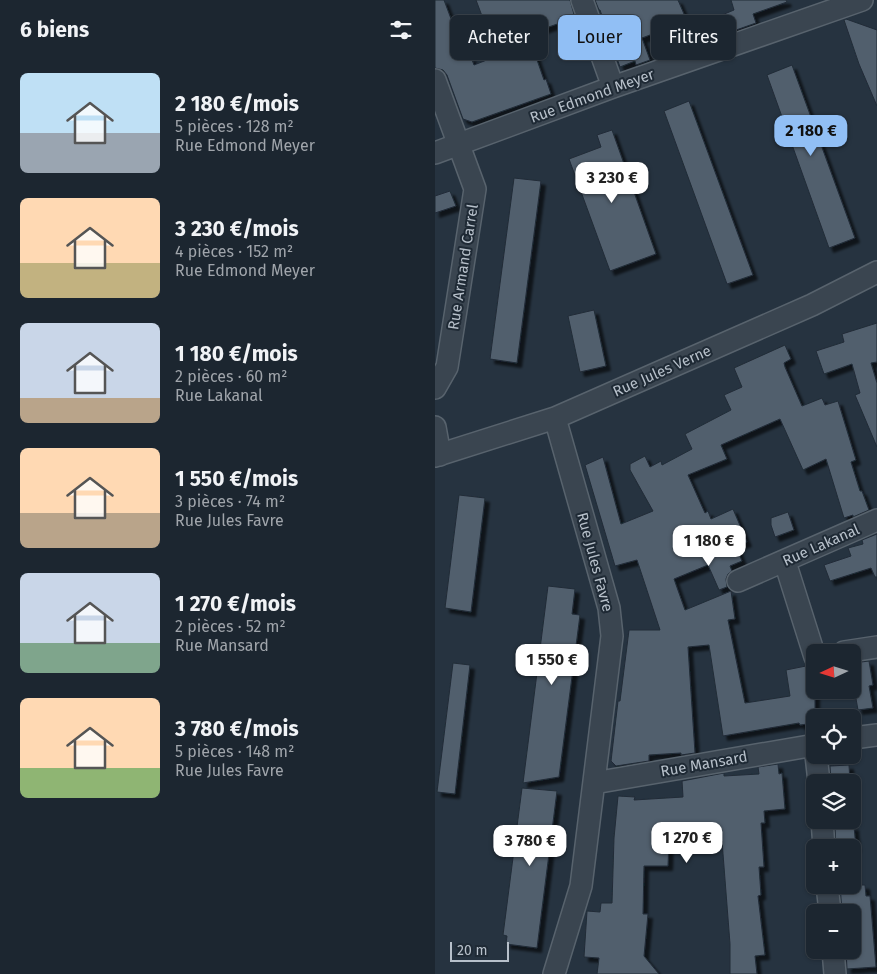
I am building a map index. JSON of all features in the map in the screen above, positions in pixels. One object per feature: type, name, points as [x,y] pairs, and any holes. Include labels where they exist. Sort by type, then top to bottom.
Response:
[{"type":"street","points":[[582,0],[613,88]]},
{"type":"street","name":"Rue Edmond Meyer","points":[[435,153],[862,0]]},
{"type":"street","name":"Rue Armand Carrel","points":[[435,80],[475,189],[447,367],[435,388]]},
{"type":"street","name":"Rue Jules Verne","points":[[438,456],[555,418],[812,305],[877,272]]},
{"type":"street","name":"Rue Jules Favre","points":[[554,974],[581,886],[612,636],[609,608],[555,418]]},
{"type":"street","points":[[435,427],[438,456]]},
{"type":"street","name":"Rue Lakanal","points":[[738,581],[877,520]]},
{"type":"street","points":[[785,562],[811,644]]},
{"type":"street","points":[[861,649],[877,647]]},
{"type":"street","points":[[861,737],[877,734]]},
{"type":"street","name":"Rue Mansard","points":[[594,783],[806,746]]},
{"type":"street","points":[[834,959],[835,974]]},
{"type":"building","points":[[435,0],[444,0],[450,16],[450,60],[472,60],[474,65],[487,60],[537,60],[551,94],[472,122],[463,119],[447,75],[443,70],[435,68]]},
{"type":"building","points":[[476,0],[570,0],[574,15],[558,15],[558,24],[548,27],[548,15],[482,15]]},
{"type":"building","points":[[595,0],[678,0],[684,15],[651,15],[651,35],[642,38],[650,60],[636,65],[635,61],[620,67],[618,60],[641,60],[641,15],[602,15]]},
{"type":"building","points":[[731,0],[786,0],[787,2],[753,14],[756,23],[736,30],[736,15],[722,15],[734,10]]},
{"type":"building","points":[[846,19],[877,30],[877,106],[859,64],[844,20]]},
{"type":"building","points":[[792,65],[855,238],[829,248],[767,75]]},
{"type":"building","points":[[689,101],[753,275],[727,284],[664,111]]},
{"type":"building","points":[[612,130],[656,254],[610,271],[569,159],[601,147],[597,135]]},
{"type":"building","points":[[514,178],[541,181],[517,363],[490,359]]},
{"type":"building","points":[[450,191],[456,206],[435,213],[435,196]]},
{"type":"building","points":[[594,310],[606,366],[580,372],[568,316]]},
{"type":"building","points":[[877,323],[877,362],[871,363],[877,383],[877,447],[855,395],[860,393],[852,364],[824,374],[816,351],[844,342],[842,334]]},
{"type":"building","points":[[785,345],[791,359],[784,363],[785,367],[802,406],[822,398],[825,405],[838,401],[856,460],[851,462],[860,491],[862,491],[869,510],[853,517],[853,515],[844,518],[826,459],[803,470],[780,419],[721,445],[727,459],[688,475],[705,513],[708,511],[711,519],[733,509],[747,542],[736,546],[742,561],[730,566],[732,571],[726,579],[727,587],[719,590],[708,565],[674,579],[685,610],[731,591],[735,619],[728,620],[745,703],[790,696],[786,670],[806,666],[806,699],[815,699],[815,709],[806,709],[806,724],[800,725],[799,723],[723,736],[709,645],[688,647],[695,753],[649,755],[649,761],[616,766],[611,761],[629,630],[660,630],[637,560],[615,566],[585,465],[603,457],[621,524],[653,511],[630,470],[630,464],[645,456],[650,467],[661,461],[662,465],[692,449],[685,434],[731,410],[724,395],[742,387],[734,368]]},
{"type":"building","points":[[459,495],[485,498],[471,612],[445,608]]},
{"type":"building","points":[[788,512],[794,530],[775,537],[771,518]]},
{"type":"building","points":[[877,534],[877,577],[875,577],[871,568],[830,581],[824,565],[851,556],[848,548],[863,544],[862,540]]},
{"type":"building","points":[[548,586],[575,589],[572,614],[580,615],[559,777],[523,783]]},
{"type":"building","points":[[869,661],[873,685],[869,686],[873,708],[861,710],[858,709],[856,699],[861,699],[861,662]]},
{"type":"building","points":[[453,663],[470,665],[455,794],[437,792]]},
{"type":"building","points":[[778,764],[779,774],[782,773],[785,809],[764,811],[765,823],[761,823],[764,867],[759,867],[761,895],[758,896],[765,955],[755,956],[757,974],[730,974],[730,944],[722,841],[669,839],[668,866],[644,866],[643,914],[648,914],[644,956],[659,974],[597,974],[599,958],[584,957],[587,911],[600,912],[601,903],[612,903],[614,838],[618,796],[635,797],[634,800],[683,797],[682,781],[724,773],[724,776],[759,774],[758,767]]},
{"type":"building","points":[[849,765],[850,774],[830,774],[830,766]]},
{"type":"building","points":[[522,788],[557,791],[537,948],[506,944],[507,936],[503,935]]},
{"type":"building","points":[[835,829],[854,829],[855,839],[836,839]]},
{"type":"building","points":[[861,885],[865,885],[866,896],[870,896],[876,967],[847,969],[846,959],[861,959],[861,904],[841,904],[841,894],[861,894]]}]
